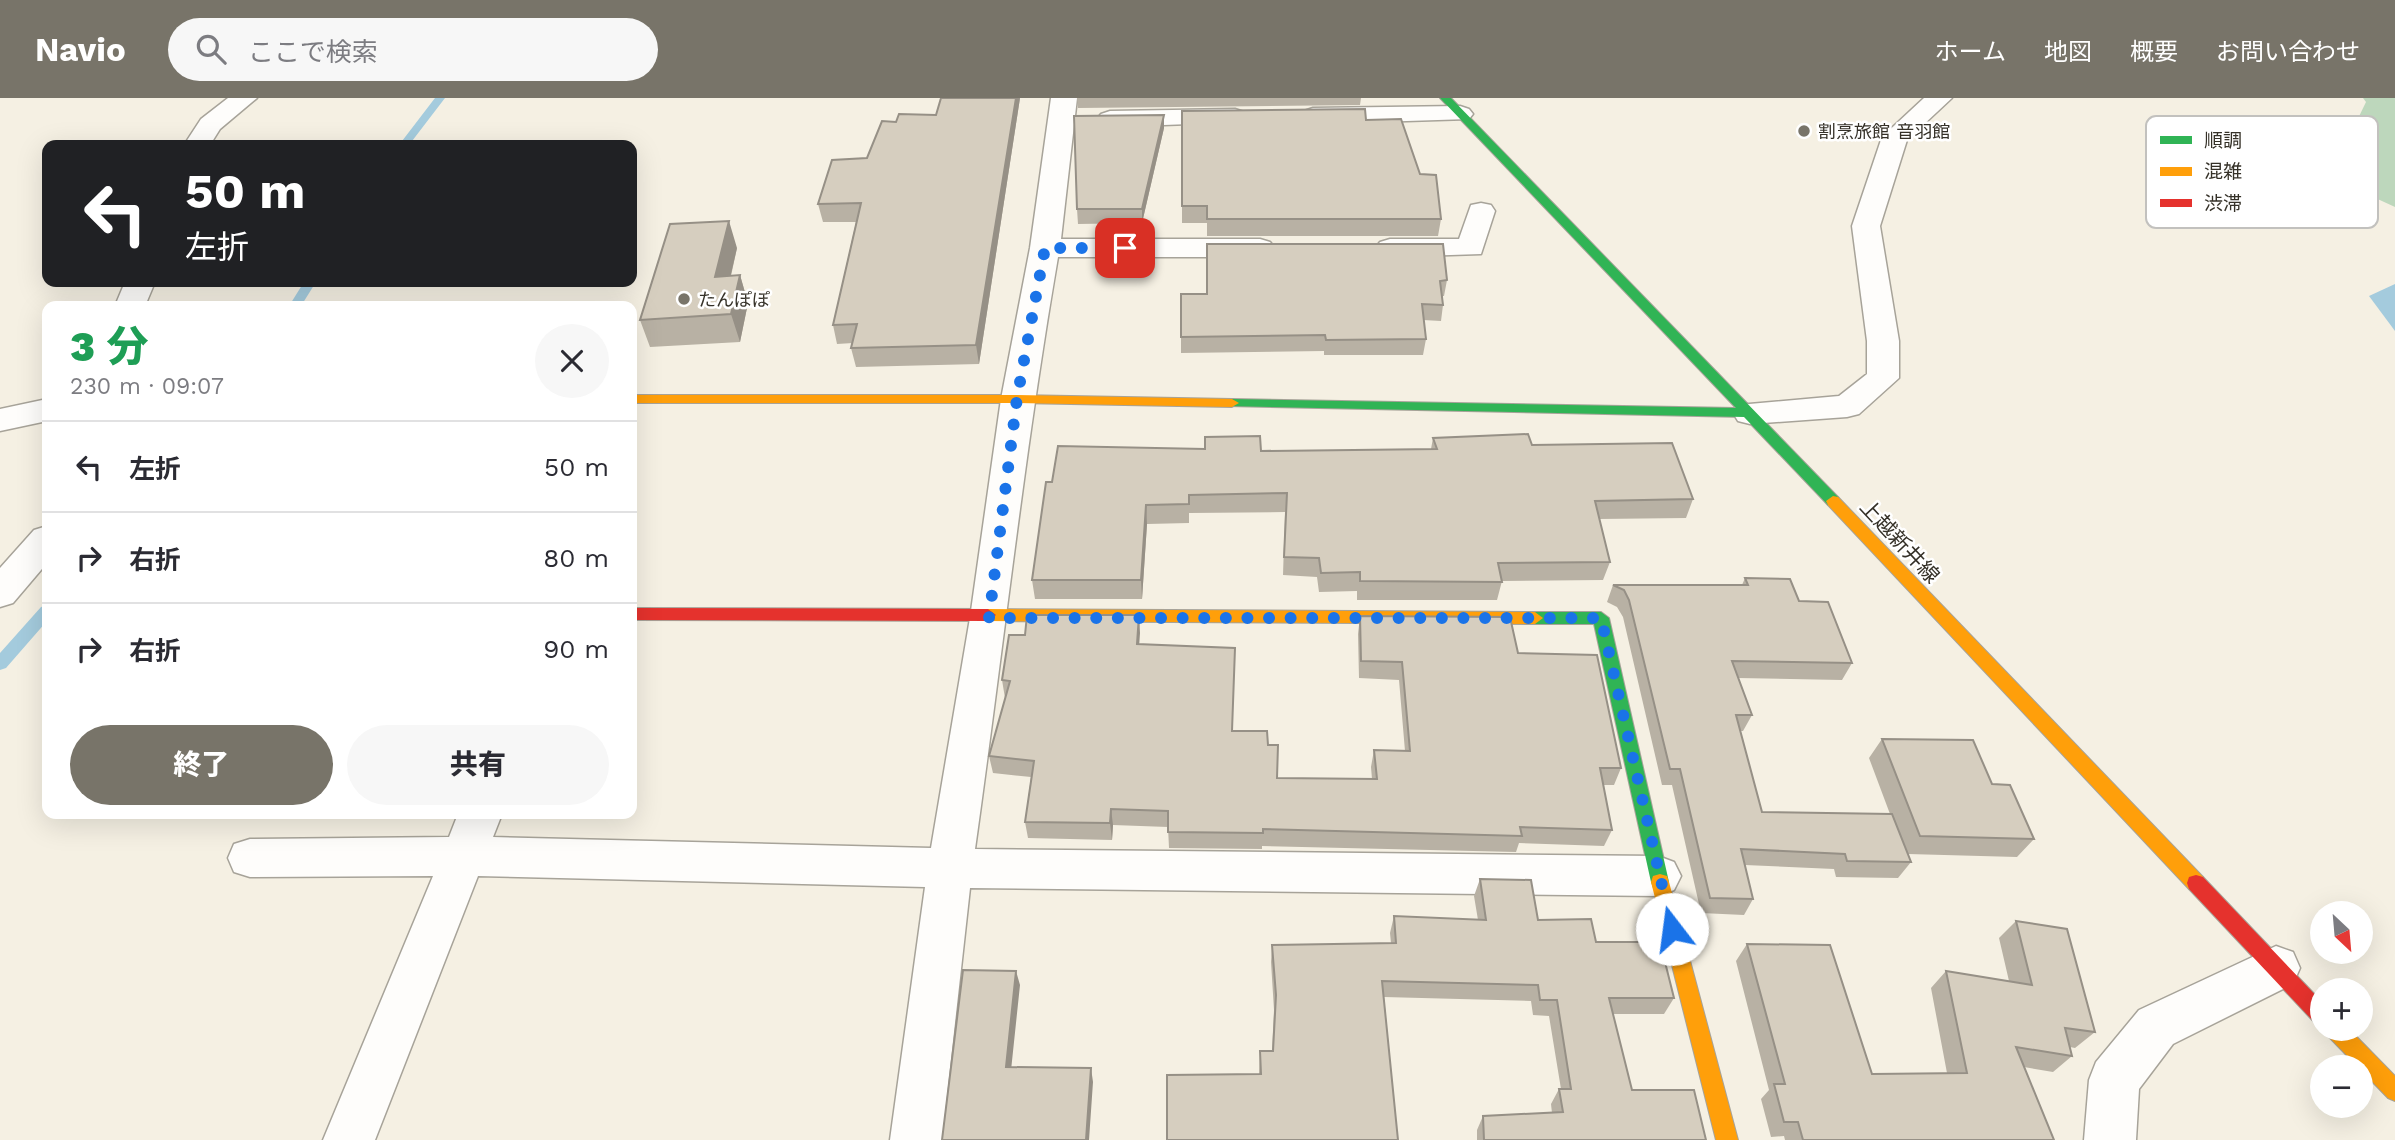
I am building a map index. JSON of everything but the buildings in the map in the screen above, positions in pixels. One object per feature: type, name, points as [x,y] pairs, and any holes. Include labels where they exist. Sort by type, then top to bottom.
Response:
[{"type":"street","points":[[200,140],[210,124],[244,98]]},
{"type":"street","points":[[637,399],[1017,398],[1749,413],[1847,406],[1883,378],[1883,341],[1866,226],[1895,137],[1939,98]]},
{"type":"street","points":[[1282,116],[1452,106]]},
{"type":"street","name":"上越新井線","points":[[1452,106],[1749,413],[2310,1003]]},
{"type":"street","points":[[916,1140],[950,868],[989,618],[1017,398],[1045,248],[1063,109],[1254,117]]},
{"type":"street","points":[[1361,248],[1471,248],[1481,212]]},
{"type":"street","points":[[1045,248],[1293,248]]},
{"type":"street","points":[[0,420],[42,411]]},
{"type":"street","points":[[0,593],[42,545]]},
{"type":"street","points":[[637,614],[989,618],[1601,618],[1658,876],[1727,1140]]},
{"type":"street","points":[[349,1140],[478,819]]},
{"type":"street","points":[[250,858],[461,856],[950,868],[1658,876]]},
{"type":"street","points":[[2110,1140],[2114,1080],[2156,1027],[2276,968]]},
{"type":"street","points":[[2347,1041],[2395,1091]]},
{"type":"green space","points":[[2363,98],[2395,98],[2395,207],[2378,199],[2378,116],[2359,116],[2366,102]]},
{"type":"water","points":[[2395,284],[2395,331],[2369,296]]},
{"type":"waterway","points":[[408,140],[440,98]]},
{"type":"waterway","points":[[298,301],[307,287]]},
{"type":"waterway","points":[[0,664],[42,617]]},
{"type":"traffic: fast","points":[[1445,98],[1833,501]]},
{"type":"traffic: fast","points":[[1232,403],[1750,413]]},
{"type":"traffic: fast","points":[[1535,618],[1601,618],[1660,882]]},
{"type":"traffic: slow","points":[[637,399],[1017,399],[1232,403]]},
{"type":"traffic: slow","points":[[1833,501],[2196,883]]},
{"type":"traffic: slow","points":[[988,615],[1535,618]]},
{"type":"traffic: slow","points":[[1660,882],[1727,1140]]},
{"type":"traffic: slow","points":[[2347,1041],[2395,1091]]},
{"type":"traffic: jam","points":[[637,614],[988,615]]},
{"type":"traffic: jam","points":[[2196,883],[2310,1003]]},
{"type":"place","name":"割烹旅館 音羽館","points":[[1804,131]]},
{"type":"place","name":"たんぽぽ","points":[[684,299]]},
{"type":"route","points":[[1125,248],[1045,248],[1017,398],[989,618],[1601,618],[1672,929]]}]
